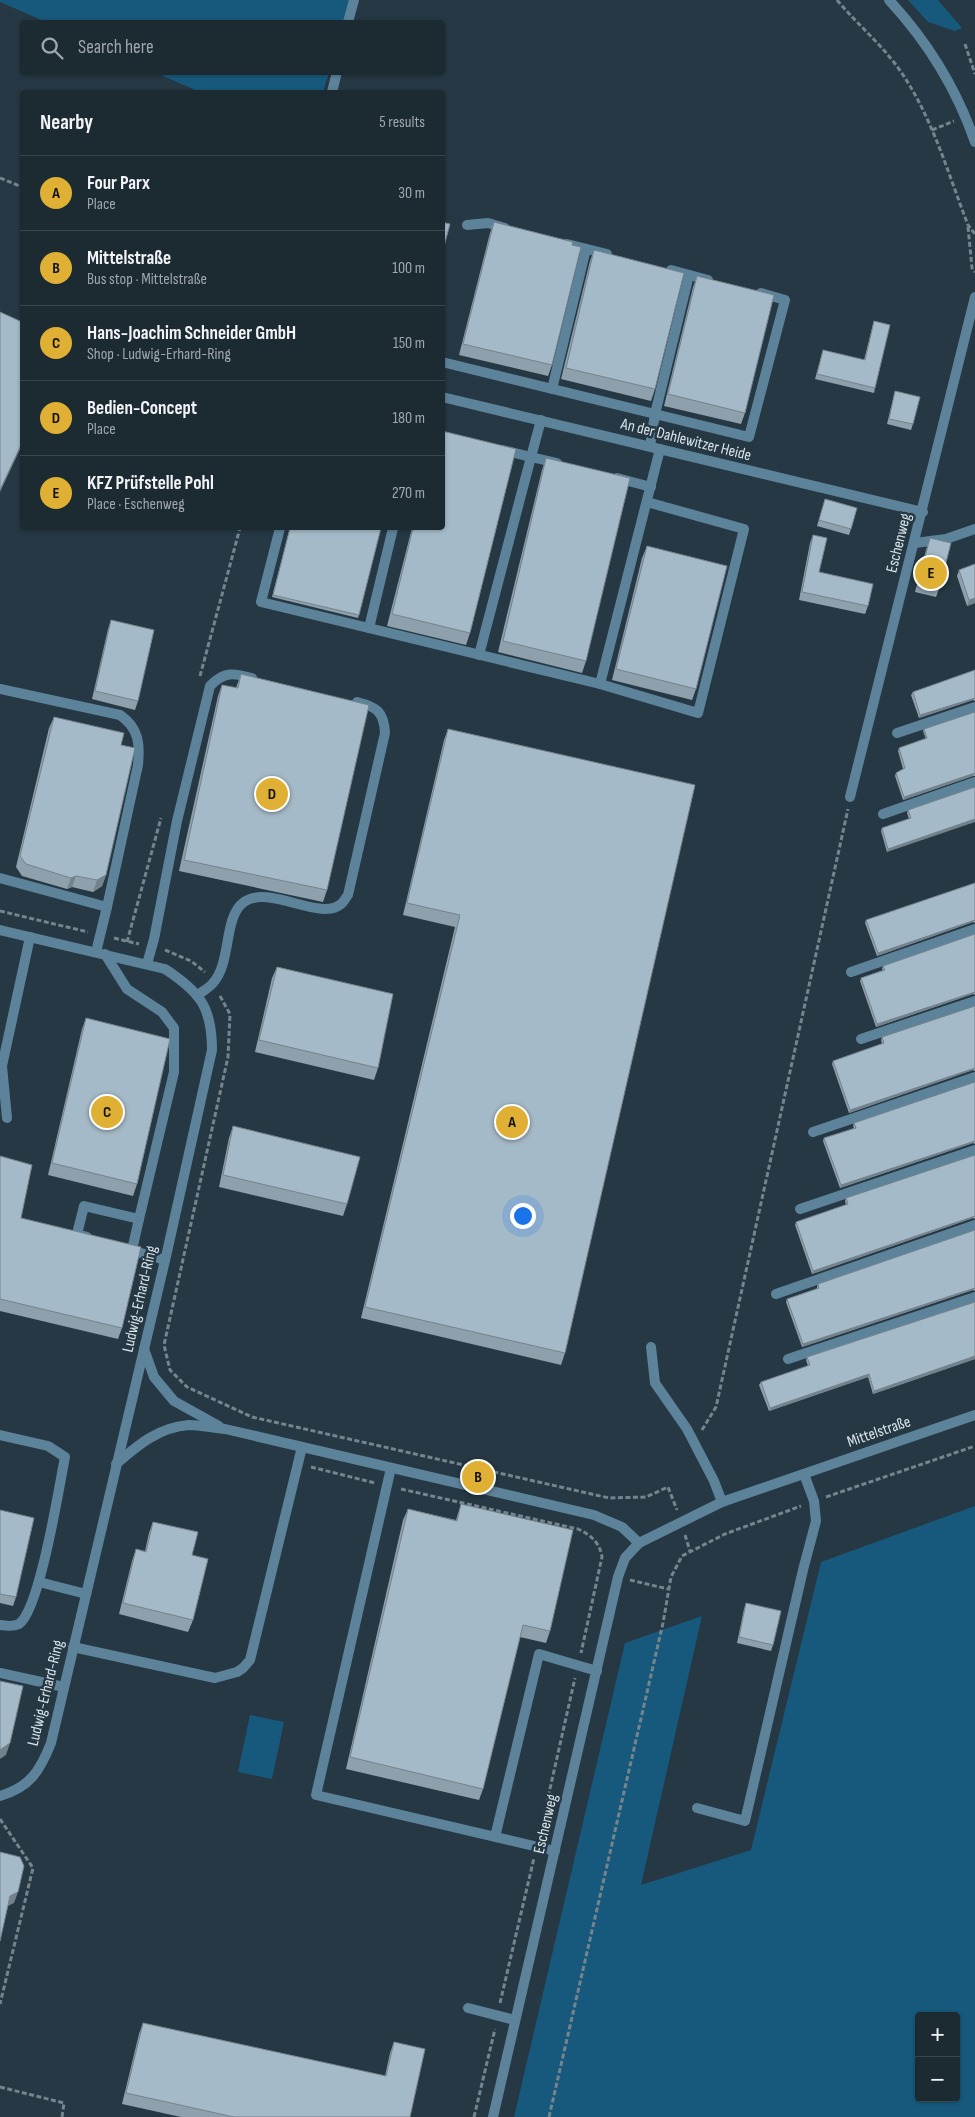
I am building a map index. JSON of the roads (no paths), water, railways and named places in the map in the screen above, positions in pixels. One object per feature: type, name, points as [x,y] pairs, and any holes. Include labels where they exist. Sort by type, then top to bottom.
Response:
[{"type":"street","points":[[349,20],[354,0]]},
{"type":"street","points":[[889,0],[908,20],[936,58],[958,98],[975,142]]},
{"type":"street","points":[[332,90],[336,75]]},
{"type":"street","points":[[468,225],[488,223],[514,230]]},
{"type":"street","points":[[559,242],[614,256]]},
{"type":"street","points":[[552,389],[586,249]]},
{"type":"street","points":[[660,268],[718,282]]},
{"type":"street","points":[[600,684],[651,487],[655,448],[655,414],[688,275]]},
{"type":"street","points":[[445,363],[749,437],[785,300],[746,290]]},
{"type":"street","name":"Eschenweg","points":[[850,797],[975,297]]},
{"type":"street","name":"An der Dahlewitzer Heide","points":[[445,398],[922,512]]},
{"type":"street","points":[[479,655],[541,420]]},
{"type":"street","points":[[496,448],[568,466]]},
{"type":"street","points":[[605,475],[651,487]]},
{"type":"street","points":[[279,530],[261,602],[600,684],[698,713],[744,529],[647,502]]},
{"type":"street","points":[[915,543],[946,539],[975,529]]},
{"type":"street","points":[[369,628],[393,530]]},
{"type":"street","points":[[147,964],[154,939],[177,821],[210,686],[219,677],[234,673],[263,680]]},
{"type":"street","points":[[0,689],[120,715],[133,727],[138,737],[140,748],[138,765],[107,907],[101,953],[127,989],[162,1012],[174,1028],[174,1072],[132,1250]]},
{"type":"street","points":[[198,995],[213,983],[223,966],[236,910],[246,901],[263,896],[326,909],[340,905],[348,895],[386,733],[384,720],[377,710],[350,700]]},
{"type":"street","points":[[897,734],[975,707]]},
{"type":"street","points":[[883,814],[975,782]]},
{"type":"street","points":[[0,878],[107,907]]},
{"type":"street","points":[[851,972],[975,929]]},
{"type":"street","name":"Ludwig-Erhard-Ring","points":[[0,930],[165,969],[188,983],[198,995],[212,1029],[212,1050],[165,1260],[51,1743],[42,1765],[30,1780],[13,1792],[0,1796]]},
{"type":"street","points":[[7,1118],[2,1066],[30,937]]},
{"type":"street","points":[[861,1039],[975,1001]]},
{"type":"street","points":[[813,1132],[975,1077]]},
{"type":"street","points":[[800,1209],[975,1150]]},
{"type":"street","points":[[95,1240],[76,1234],[84,1206],[139,1219]]},
{"type":"street","points":[[776,1294],[975,1225]]},
{"type":"street","points":[[113,1245],[165,1260]]},
{"type":"street","points":[[788,1359],[975,1297]]},
{"type":"street","points":[[651,1346],[655,1383],[687,1429],[714,1481],[722,1502]]},
{"type":"street","points":[[144,1348],[154,1377],[174,1401],[225,1429]]},
{"type":"street","name":"Mittelstraße","points":[[639,1542],[722,1502],[975,1415]]},
{"type":"street","points":[[116,1464],[145,1440],[171,1428],[190,1425],[225,1429],[594,1516],[622,1527],[639,1542]]},
{"type":"street","points":[[0,1435],[48,1446],[65,1457],[39,1582],[26,1616],[18,1624],[8,1626],[0,1624]]},
{"type":"street","points":[[73,1647],[215,1678],[243,1668],[250,1660],[302,1447]]},
{"type":"street","points":[[391,1468],[316,1795],[555,1851]]},
{"type":"street","points":[[696,1808],[745,1821],[816,1521],[814,1502],[804,1474]]},
{"type":"street","name":"Eschenweg","points":[[492,2117],[618,1577],[625,1558],[639,1542]]},
{"type":"street","points":[[39,1582],[86,1594]]},
{"type":"street","points":[[495,1837],[539,1654],[597,1671]]},
{"type":"street","points":[[0,1673],[64,1687]]},
{"type":"street","points":[[468,2008],[515,2020]]},
{"type":"place","name":"KFZ Prüfstelle Pohl","points":[[931,573]]},
{"type":"place","name":"Bedien-Concept","points":[[272,794]]},
{"type":"place","name":"Hans-Joachim Schneider GmbH","points":[[107,1112]]},
{"type":"place","name":"Four Parx","points":[[512,1122]]},
{"type":"place","name":"Mittelstraße","points":[[478,1477]]}]
